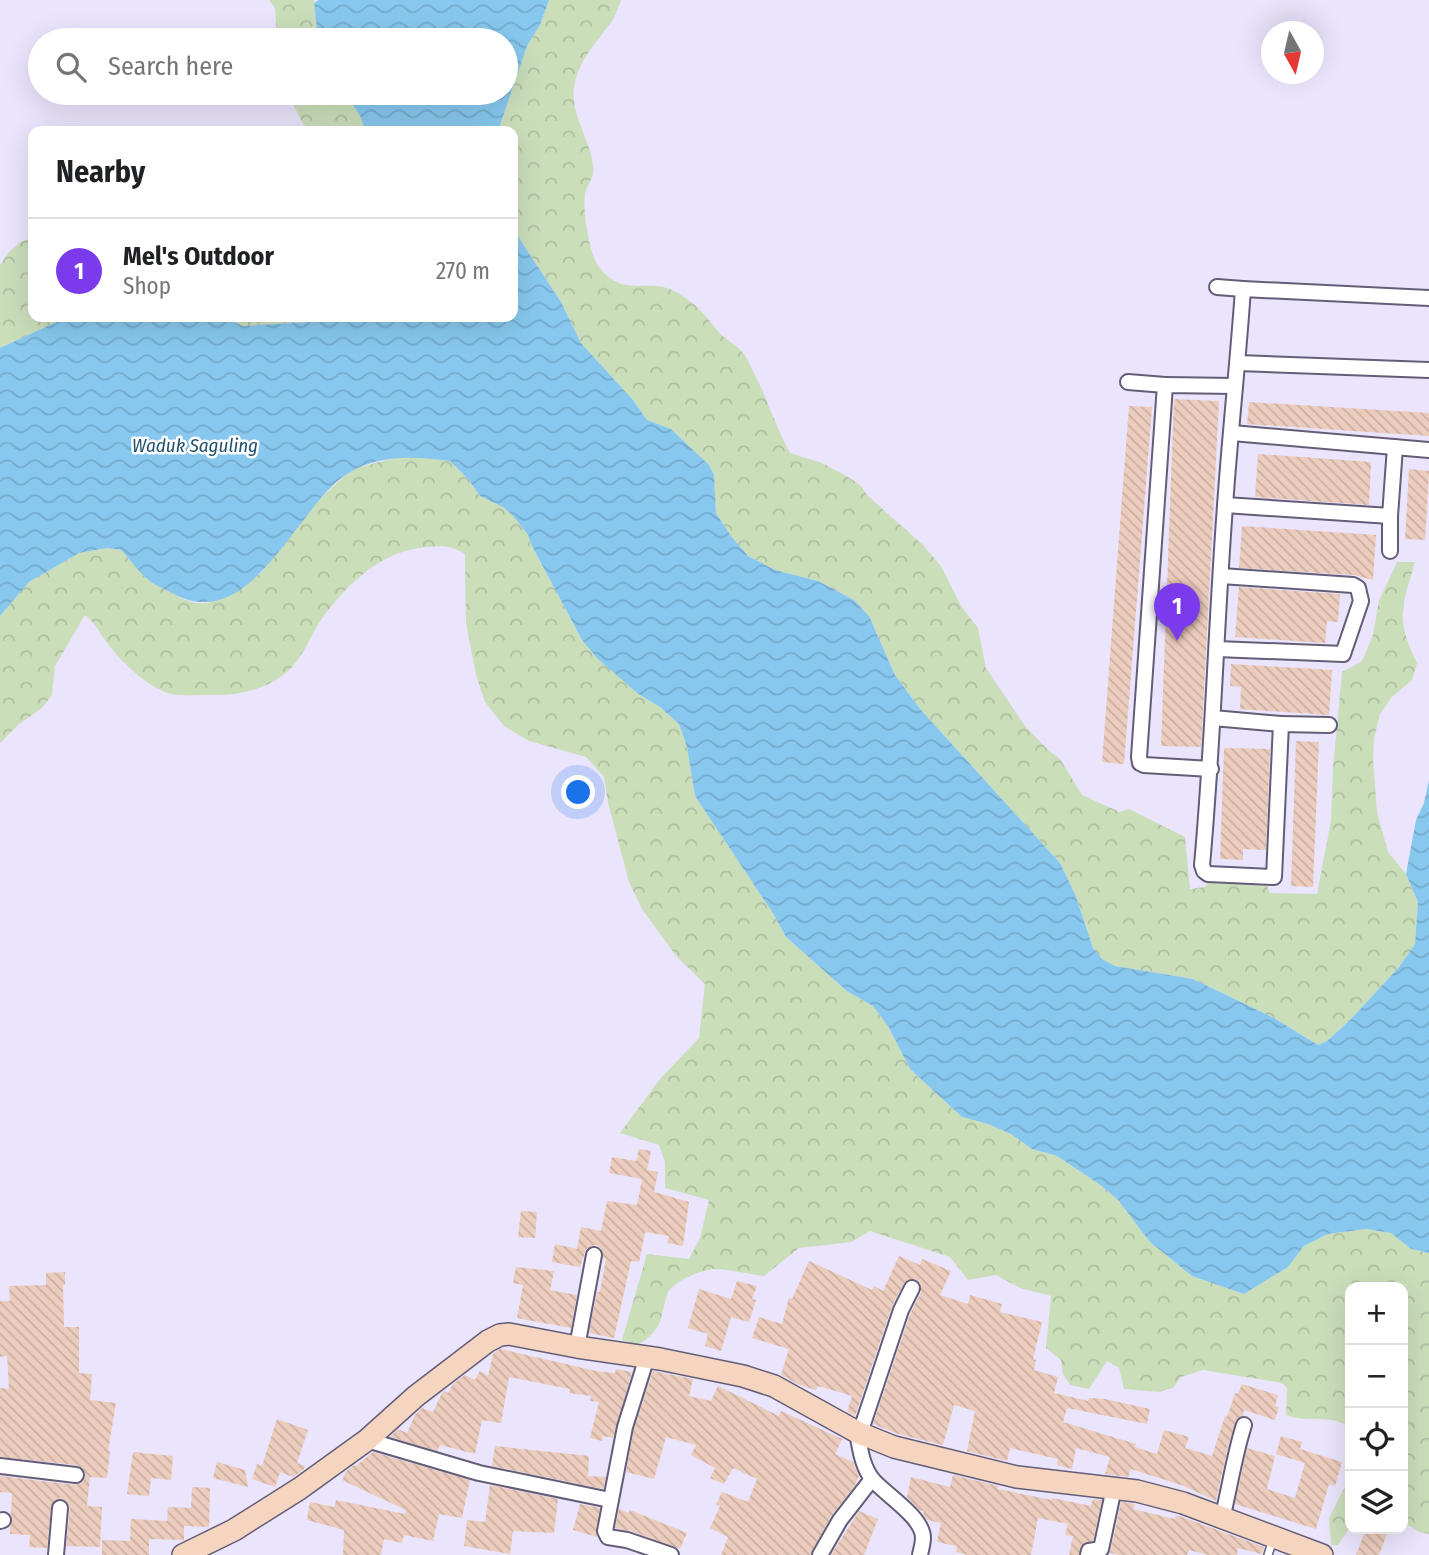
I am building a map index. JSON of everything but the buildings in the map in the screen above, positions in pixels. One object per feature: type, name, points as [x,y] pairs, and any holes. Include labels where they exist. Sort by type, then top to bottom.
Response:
[{"type":"street","points":[[1217,287],[1429,298]]},
{"type":"street","points":[[1243,289],[1225,505],[1211,769],[1202,866],[1208,874],[1274,877],[1281,724]]},
{"type":"street","points":[[1238,363],[1429,370]]},
{"type":"street","points":[[1128,382],[1236,386]]},
{"type":"street","points":[[1165,385],[1139,757],[1140,763],[1144,765],[1211,769]]},
{"type":"street","points":[[1232,433],[1429,450]]},
{"type":"street","points":[[1390,551],[1395,447]]},
{"type":"street","points":[[1225,505],[1390,516]]},
{"type":"street","points":[[1217,649],[1333,656],[1343,654],[1362,601],[1358,588],[1353,585],[1221,576]]},
{"type":"street","points":[[1213,719],[1329,725]]},
{"type":"street","points":[[577,1347],[594,1255]]},
{"type":"street","points":[[912,1288],[901,1310],[859,1432],[864,1464],[872,1479],[905,1509],[920,1529],[923,1537],[920,1555]]},
{"type":"street","points":[[183,1555],[256,1516],[299,1489],[367,1440],[416,1396],[500,1335],[509,1334],[743,1376],[774,1385],[859,1432],[894,1447],[1017,1477],[1137,1491],[1183,1503],[1222,1519],[1271,1546],[1315,1554]]},
{"type":"street","points":[[647,1357],[625,1427],[605,1531],[608,1537],[627,1540],[671,1555]]},
{"type":"street","points":[[1222,1519],[1233,1473],[1233,1459],[1244,1425]]},
{"type":"street","points":[[367,1440],[479,1473],[610,1500]]},
{"type":"street","points":[[0,1466],[76,1475]]},
{"type":"street","points":[[820,1555],[840,1520],[872,1479]]},
{"type":"street","points":[[1088,1555],[1089,1550],[1101,1549],[1114,1489]]},
{"type":"street","points":[[56,1555],[60,1508]]},
{"type":"green space","points":[[269,0],[314,0],[317,28],[276,28],[275,8]]},
{"type":"green space","points":[[549,0],[621,0],[612,21],[582,63],[574,90],[576,111],[593,165],[593,175],[586,190],[585,217],[589,241],[599,267],[618,283],[656,286],[676,292],[695,305],[721,334],[740,349],[760,385],[790,453],[822,463],[860,485],[868,496],[923,545],[941,566],[961,606],[978,628],[986,668],[1025,726],[1060,759],[1082,795],[1120,812],[1129,809],[1185,837],[1190,889],[1205,887],[1208,882],[1267,886],[1270,893],[1317,894],[1331,821],[1342,672],[1362,661],[1373,635],[1379,601],[1397,562],[1415,562],[1404,602],[1403,624],[1417,663],[1412,680],[1392,697],[1380,714],[1373,758],[1377,812],[1388,852],[1406,874],[1418,902],[1415,944],[1399,967],[1327,1041],[1318,1045],[1274,1018],[1193,979],[1115,966],[1102,959],[1093,948],[1075,894],[1060,863],[921,710],[895,675],[869,616],[854,600],[818,581],[775,570],[748,556],[716,513],[714,475],[709,465],[671,429],[647,420],[633,400],[581,343],[561,302],[518,237],[518,126],[500,126],[507,105],[518,105],[518,72],[527,46],[540,25]]},
{"type":"green space","points":[[293,105],[353,105],[363,126],[304,126]]},
{"type":"green space","points":[[28,239],[28,322],[56,322],[0,348],[0,265],[9,252]]},
{"type":"green space","points":[[234,322],[312,322],[243,326]]},
{"type":"green space","points":[[397,457],[450,461],[480,496],[503,507],[513,516],[528,535],[582,640],[637,693],[660,707],[679,724],[687,747],[695,796],[786,937],[848,992],[873,1006],[888,1026],[910,1069],[962,1117],[988,1124],[1011,1134],[1032,1149],[1057,1156],[1118,1200],[1150,1242],[1192,1276],[1244,1294],[1288,1267],[1304,1246],[1328,1234],[1366,1229],[1391,1233],[1411,1249],[1429,1253],[1429,1534],[1408,1525],[1408,1282],[1345,1282],[1345,1424],[1334,1420],[1303,1419],[1286,1415],[1287,1388],[1282,1383],[1203,1370],[1181,1377],[1173,1388],[1159,1392],[1124,1389],[1119,1368],[1107,1361],[1089,1389],[1070,1385],[1063,1374],[1061,1360],[1046,1348],[1051,1296],[1020,1288],[996,1275],[968,1280],[950,1257],[870,1231],[851,1242],[799,1248],[764,1276],[714,1269],[694,1274],[670,1290],[659,1323],[652,1334],[638,1345],[622,1340],[647,1254],[689,1259],[700,1238],[709,1200],[665,1188],[665,1162],[659,1145],[620,1133],[660,1079],[699,1038],[705,984],[677,957],[642,909],[629,882],[608,803],[604,777],[586,757],[529,741],[504,726],[485,702],[476,675],[466,623],[465,554],[448,547],[419,548],[389,557],[375,565],[339,597],[287,672],[269,684],[239,693],[180,695],[158,689],[123,661],[85,615],[55,666],[52,695],[42,708],[18,725],[0,743],[0,616],[29,582],[79,553],[107,548],[121,550],[148,580],[183,599],[195,603],[209,603],[260,574],[318,500],[347,474],[358,468]]},
{"type":"green space","points":[[1345,1487],[1345,1534],[1338,1545],[1331,1545],[1329,1518]]},
{"type":"water","points":[[319,0],[549,0],[540,25],[527,46],[518,72],[518,28],[317,28],[314,3]]},
{"type":"water","points":[[353,105],[507,105],[500,126],[363,126]]},
{"type":"water","name":"Waduk Saguling","points":[[518,237],[561,302],[581,343],[633,400],[647,420],[671,429],[709,465],[714,475],[716,513],[748,556],[775,570],[818,581],[854,600],[869,616],[895,675],[921,710],[1060,863],[1075,894],[1093,948],[1102,959],[1115,966],[1193,979],[1274,1018],[1318,1045],[1327,1041],[1351,1019],[1399,967],[1415,944],[1418,902],[1406,874],[1416,820],[1424,803],[1429,780],[1429,1253],[1411,1249],[1391,1233],[1366,1229],[1328,1234],[1304,1246],[1288,1267],[1244,1294],[1192,1276],[1150,1242],[1118,1200],[1057,1156],[1032,1149],[1011,1134],[988,1124],[962,1117],[910,1069],[888,1026],[873,1006],[848,992],[786,937],[695,796],[687,747],[679,724],[660,707],[637,693],[597,658],[582,640],[528,535],[503,507],[480,496],[450,461],[390,459],[356,469],[333,485],[278,553],[248,584],[232,595],[214,601],[195,601],[174,594],[149,580],[121,550],[107,548],[79,553],[29,582],[0,616],[0,348],[56,322],[234,322],[243,326],[312,322],[518,322]]},
{"type":"place","name":"Mel's Outdoor","points":[[1177,641]]}]
